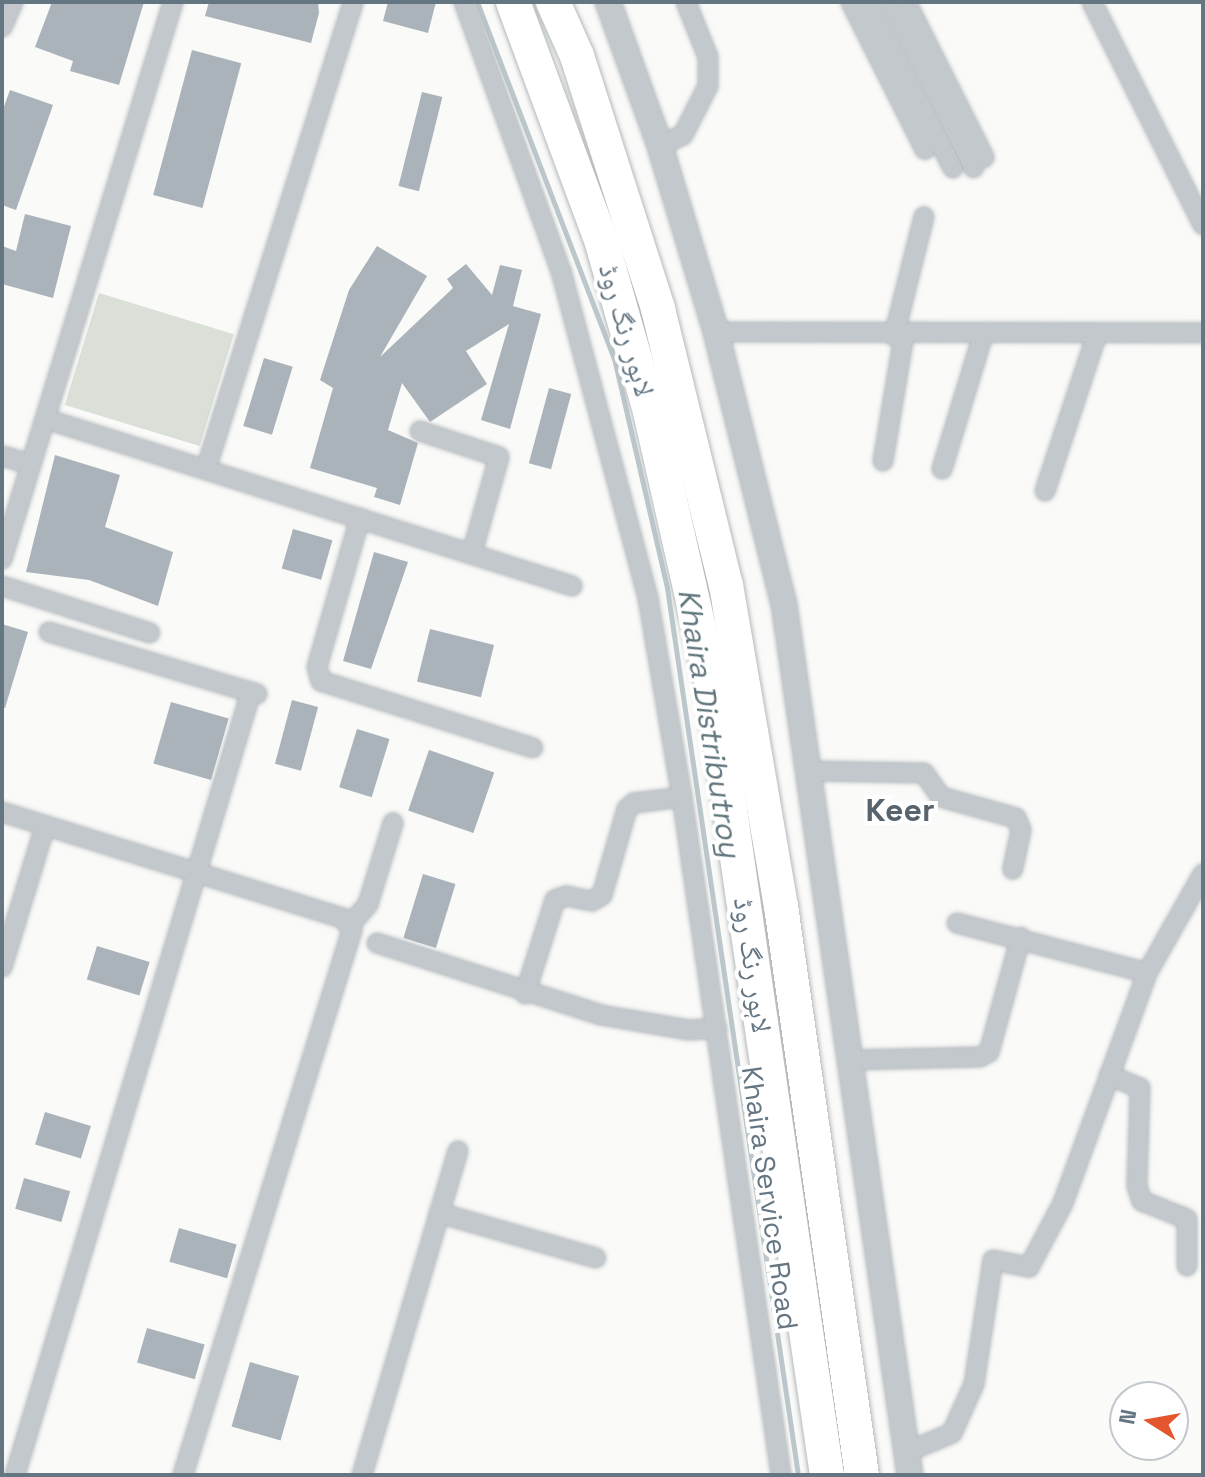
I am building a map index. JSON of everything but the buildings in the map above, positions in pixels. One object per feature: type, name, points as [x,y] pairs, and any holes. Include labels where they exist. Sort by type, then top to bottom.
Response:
[{"type":"highway","name":"لاہور رنگ روڈ","points":[[513,2],[619,300],[673,504],[709,671],[827,1475]]},
{"type":"highway","name":"لاہور رنگ روڈ","points":[[553,2],[577,56],[658,309],[726,585],[781,906],[862,1475]]},
{"type":"street","points":[[2,27],[13,2]]},
{"type":"street","points":[[2,559],[173,2]]},
{"type":"street","points":[[206,469],[353,2]]},
{"type":"street","name":"Khaira Service Road","points":[[464,2],[561,271],[605,425],[648,598],[682,797],[781,1475]]},
{"type":"street","points":[[608,2],[660,146],[716,332],[784,604],[909,1463],[952,1433],[974,1384],[993,1260],[1029,1267],[1063,1203],[1147,973],[1203,874]]},
{"type":"street","points":[[660,146],[683,135],[708,86],[708,57],[686,2]]},
{"type":"street","points":[[851,2],[925,150]]},
{"type":"street","points":[[869,2],[953,168]]},
{"type":"street","points":[[889,2],[979,163],[906,2]]},
{"type":"street","points":[[1092,2],[1203,225]]},
{"type":"street","points":[[883,461],[899,336],[924,217]]},
{"type":"street","points":[[716,332],[899,336],[1203,333]]},
{"type":"street","points":[[1045,491],[1097,334]]},
{"type":"street","points":[[942,469],[983,335]]},
{"type":"street","points":[[46,419],[572,586]]},
{"type":"street","points":[[420,431],[499,457],[472,553]]},
{"type":"street","points":[[2,456],[30,464]]},
{"type":"street","points":[[360,518],[317,667],[321,681],[533,748]]},
{"type":"street","points":[[2,586],[150,633]]},
{"type":"street","points":[[15,1475],[254,693],[49,632]]},
{"type":"street","points":[[809,771],[924,773],[941,797],[1016,818],[1021,830],[1013,869]]},
{"type":"street","points":[[525,994],[555,900],[566,896],[592,901],[602,895],[627,809],[634,803],[682,797]]},
{"type":"street","points":[[2,812],[343,918],[350,925]]},
{"type":"street","points":[[183,1475],[350,925],[368,904],[393,823]]},
{"type":"street","points":[[2,967],[45,826]]},
{"type":"street","points":[[957,923],[1021,937],[1147,973]]},
{"type":"street","points":[[852,1060],[980,1057],[989,1052],[1021,937]]},
{"type":"street","points":[[377,943],[525,994],[601,1015],[690,1030],[717,1028]]},
{"type":"street","points":[[1109,1075],[1140,1088],[1137,1186],[1142,1201],[1187,1219],[1187,1266]]},
{"type":"street","points":[[362,1475],[458,1151]]},
{"type":"street","points":[[439,1213],[596,1258]]},
{"type":"shaded area","points":[[99,293],[234,334],[200,446],[65,405]]},
{"type":"waterway","name":"Khaira Distributroy","points":[[477,2],[614,358],[667,588],[798,1475]]},
{"type":"district","name":"Keer","points":[[900,810]]}]
